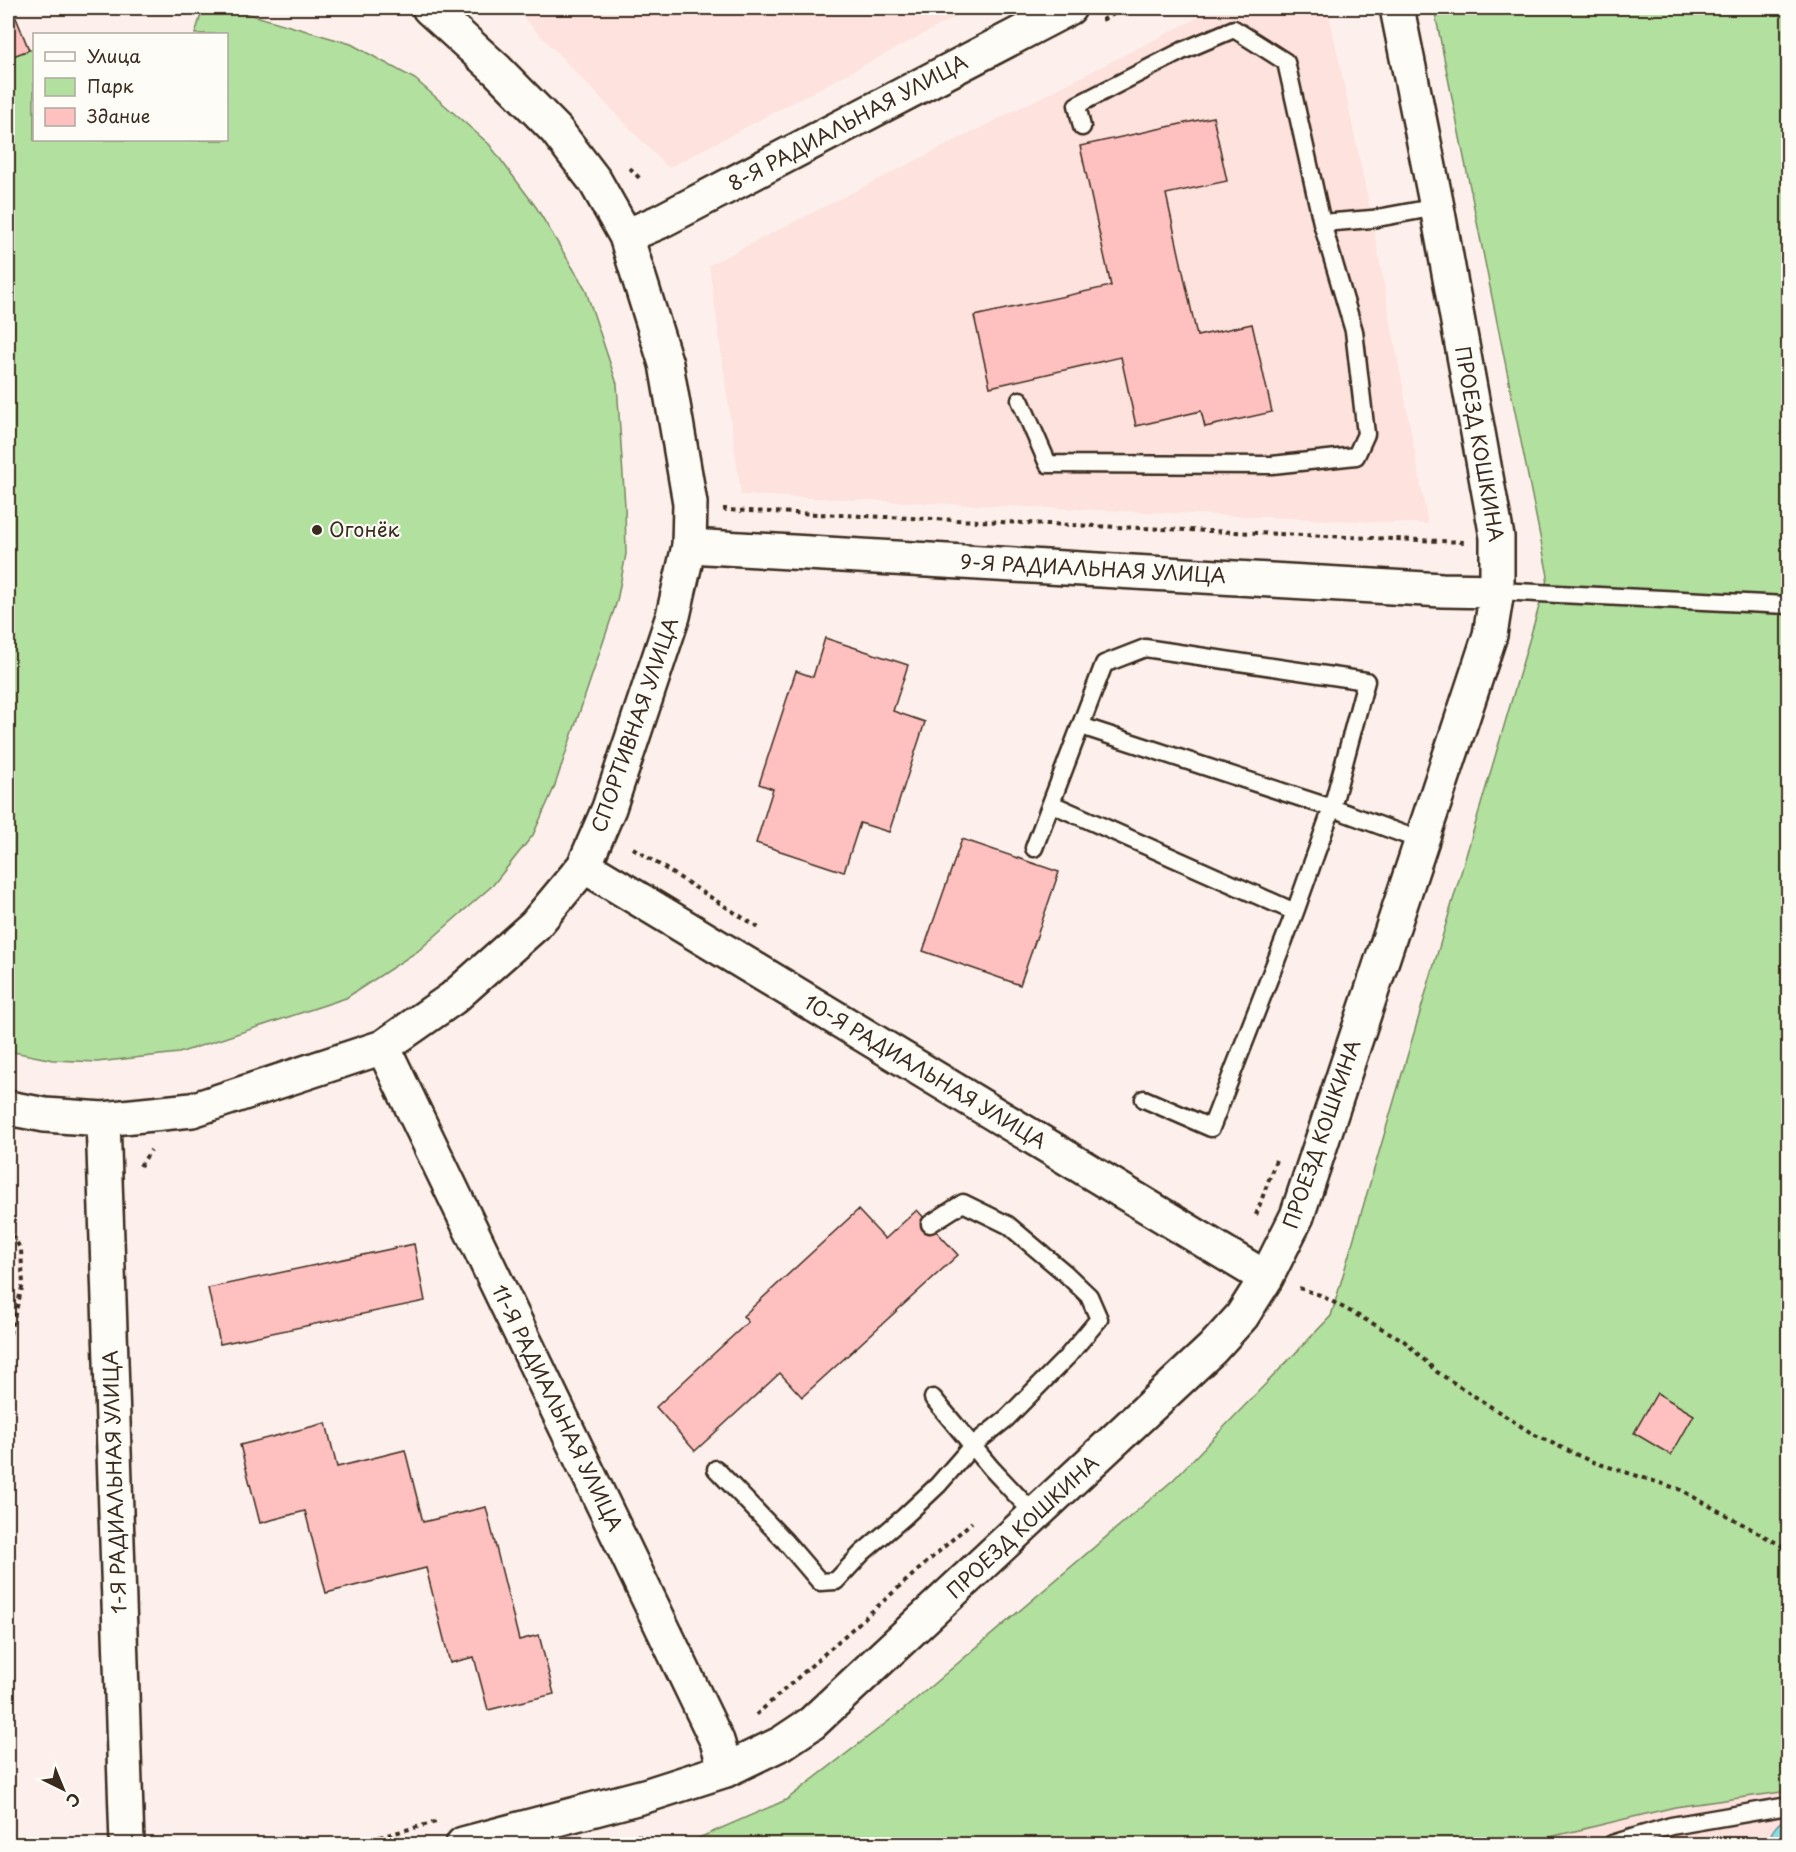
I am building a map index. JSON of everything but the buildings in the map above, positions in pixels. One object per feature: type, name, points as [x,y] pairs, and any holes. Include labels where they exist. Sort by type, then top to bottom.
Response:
[{"type":"street","name":"СПОРТИВНАЯ УЛИЦА","points":[[8,1108],[45,1115],[103,1119],[192,1110],[383,1047],[453,998],[535,925],[584,866],[609,808],[673,616],[689,546],[690,503],[666,364],[626,236],[595,181],[556,130],[497,70],[429,8]]},
{"type":"street","name":"8-Я РАДИАЛЬНАЯ УЛИЦА","points":[[626,236],[659,222],[1069,8]]},
{"type":"street","name":"ПРОЕЗД КОШКИНА","points":[[463,1845],[648,1795],[726,1770],[782,1743],[812,1723],[1212,1349],[1242,1316],[1266,1278],[1297,1216],[1490,635],[1497,591],[1497,537],[1437,207],[1397,8]]},
{"type":"street","name":"9-Я РАДИАЛЬНАЯ УЛИЦА","points":[[689,546],[1497,591]]},
{"type":"street","name":"10-Я РАДИАЛЬНАЯ УЛИЦА","points":[[584,866],[1266,1278]]},
{"type":"street","name":"11-Я РАДИАЛЬНАЯ УЛИЦА","points":[[383,1047],[717,1741],[726,1770]]},
{"type":"street","name":"1-Я РАДИАЛЬНАЯ УЛИЦА","points":[[103,1119],[127,1845]]},
{"type":"lane","points":[[1020,400],[1048,464],[1272,465],[1356,456],[1366,434],[1354,332],[1322,224],[1286,62],[1234,29],[1182,51],[1077,105],[1082,127]]},
{"type":"lane","points":[[1322,224],[1372,219],[1437,207]]},
{"type":"lane","points":[[1497,591],[1788,604]]},
{"type":"lane","points":[[1034,848],[1104,664],[1145,648],[1366,681],[1332,808],[1295,912],[1210,1128],[1144,1099]]},
{"type":"lane","points":[[1081,726],[1332,808],[1422,841]]},
{"type":"lane","points":[[1052,804],[1295,912]]},
{"type":"lane","points":[[716,1469],[785,1541],[820,1582],[836,1581],[862,1553],[938,1485],[972,1446],[1006,1418],[1067,1357],[1099,1319],[1089,1296],[1065,1272],[1008,1225],[963,1203],[930,1224]]},
{"type":"lane","points":[[933,1398],[1009,1489],[1035,1516]]},
{"type":"lane","points":[[1612,1845],[1671,1826],[1788,1806]]},
{"type":"path","points":[[725,510],[1474,542]]},
{"type":"path","points":[[8,1227],[21,1250],[23,1284],[8,1340]]},
{"type":"path","points":[[1266,1278],[1320,1295],[1403,1340],[1437,1372],[1533,1434],[1590,1461],[1679,1489],[1784,1547]]},
{"type":"shaded area","points":[[514,8],[973,8],[668,168]]},
{"type":"shaded area","points":[[1217,8],[1328,8],[1372,219],[1428,524],[741,495],[709,265]]},
{"type":"shaded area","points":[[1788,1791],[1788,1844],[1521,1844],[1675,1807]]},
{"type":"green space","name":"Огонёк","points":[[8,8],[12,8],[29,50],[33,50],[33,141],[228,141],[228,33],[195,33],[203,8],[228,8],[351,44],[415,79],[489,144],[536,207],[585,288],[617,384],[626,554],[617,601],[554,788],[533,835],[493,885],[418,951],[346,998],[179,1053],[97,1062],[53,1060],[8,1051]]},
{"type":"green space","points":[[1434,8],[1788,8],[1788,1791],[1675,1807],[1521,1844],[685,1844],[786,1800],[903,1710],[1173,1480],[1331,1316],[1548,576]]},
{"type":"water","points":[[1788,1816],[1788,1844],[1768,1844],[1775,1828]]},
{"type":"place","name":"Огонёк","points":[[317,530]]}]
